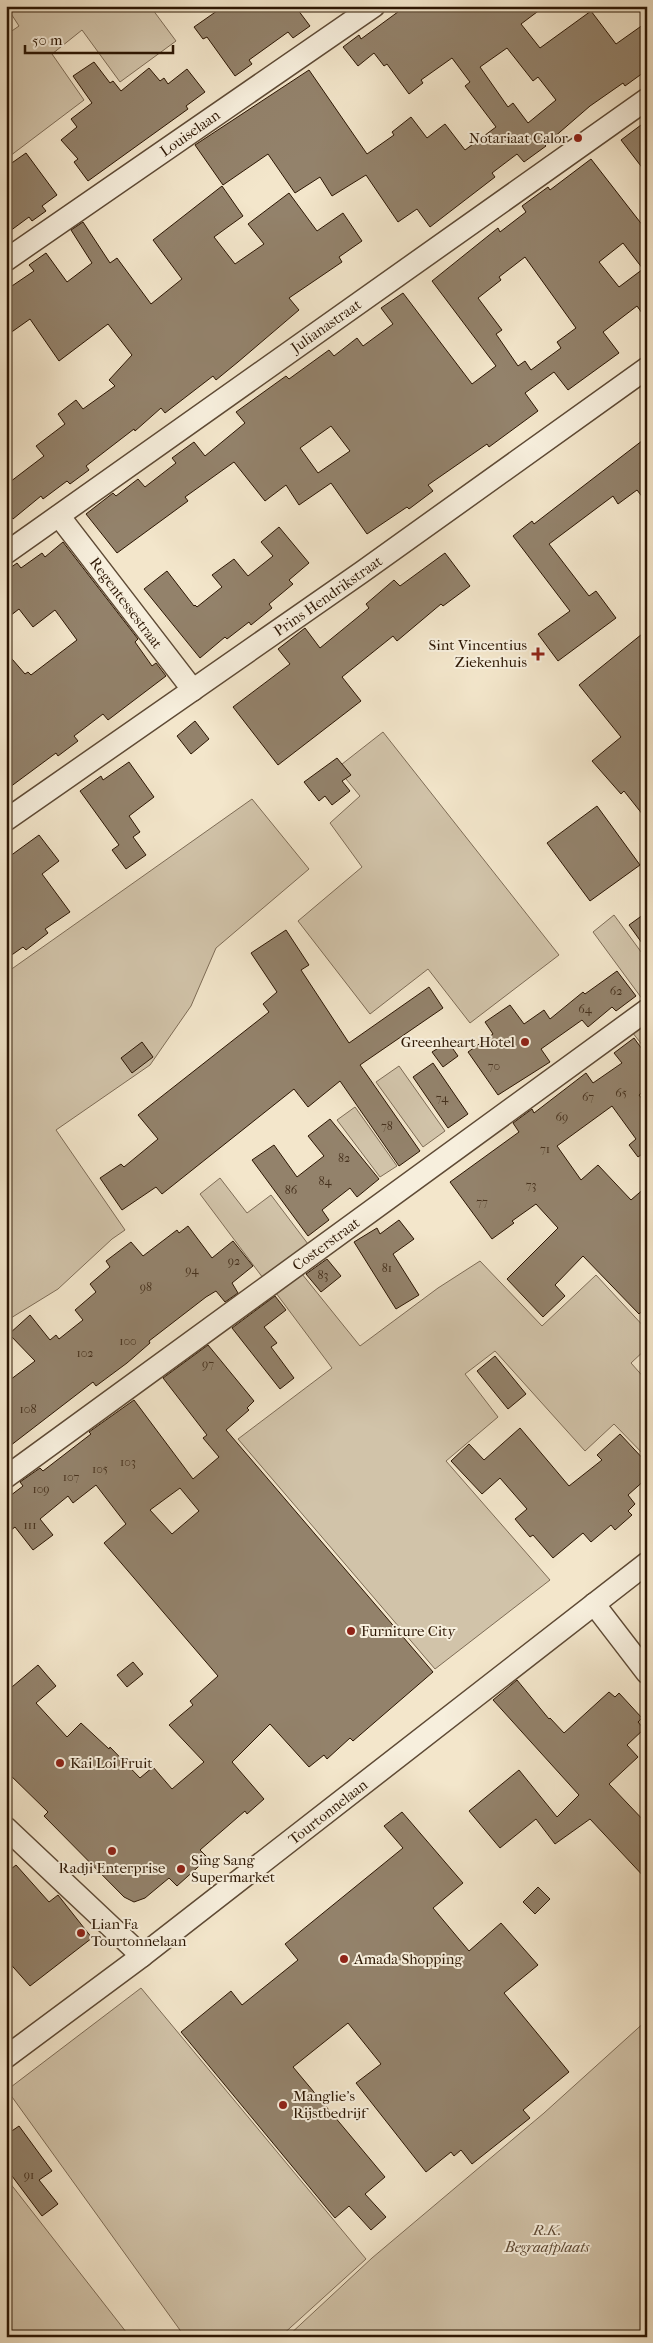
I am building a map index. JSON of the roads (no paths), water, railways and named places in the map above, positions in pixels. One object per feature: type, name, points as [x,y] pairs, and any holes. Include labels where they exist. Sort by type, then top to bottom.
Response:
[{"type":"street","name":"Louiselaan","points":[[6,260],[374,6]]},
{"type":"street","name":"Julianastraat","points":[[6,553],[647,99]]},
{"type":"street","name":"Prins Hendrikstraat","points":[[6,820],[193,690],[647,368]]},
{"type":"street","name":"Regentessestraat","points":[[60,516],[193,690]]},
{"type":"street","name":"Costerstraat","points":[[6,1477],[647,1010]]},
{"type":"street","name":"Tourtonnelaan","points":[[6,2058],[142,1956],[647,1563]]},
{"type":"street","points":[[594,1604],[647,1673]]},
{"type":"street","points":[[6,1828],[142,1956]]},
{"type":"place","name":"Notariaat Calor","points":[[578,138]]},
{"type":"place","name":"Sint Vincentius Ziekenhuis","points":[[538,654]]},
{"type":"place","name":"Greenheart Hotel","points":[[525,1042]]},
{"type":"place","name":"Furniture City","points":[[351,1631]]},
{"type":"place","name":"Kai Loi Fruit","points":[[60,1763]]},
{"type":"place","name":"Radji Enterprise","points":[[112,1851]]},
{"type":"place","name":"Sing Sang Supermarket","points":[[181,1869]]},
{"type":"place","name":"Lian Fa Tourtonnelaan","points":[[81,1933]]},
{"type":"place","name":"Amada Shopping","points":[[344,1959]]},
{"type":"place","name":"Manglie's Rijstbedrijf","points":[[283,2105]]},
{"type":"park label","name":"R.K. Begraafplaats","points":[[547,2238]]}]
